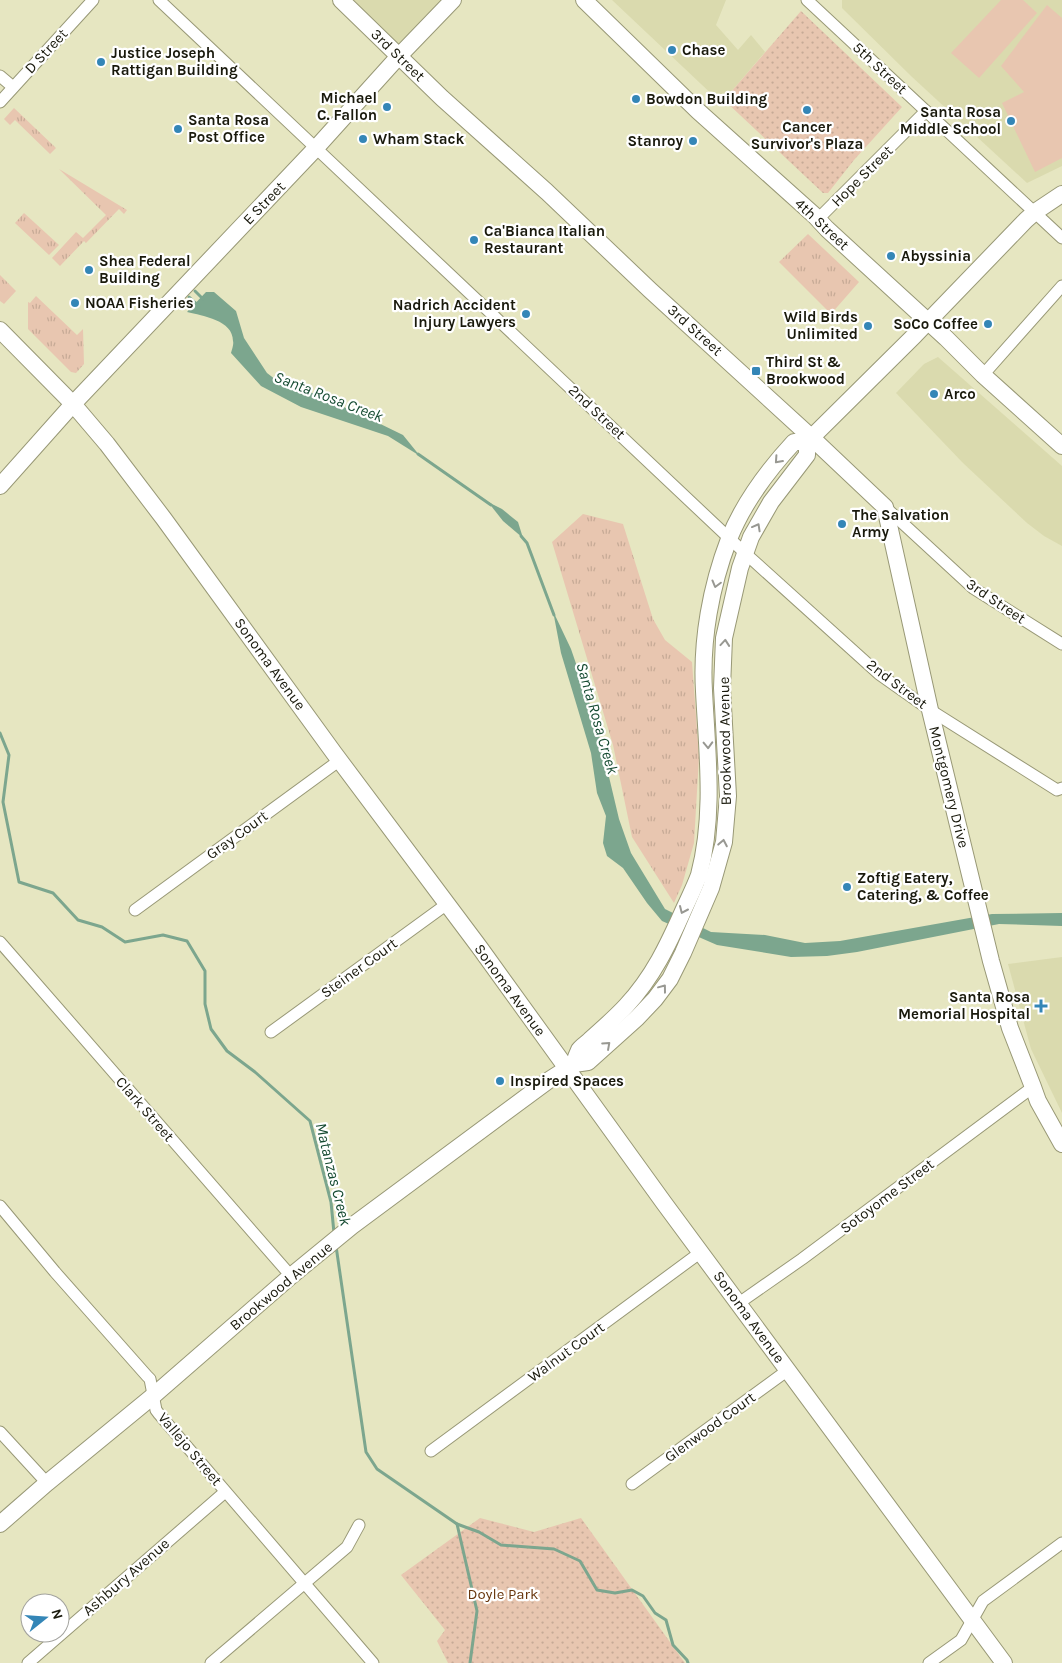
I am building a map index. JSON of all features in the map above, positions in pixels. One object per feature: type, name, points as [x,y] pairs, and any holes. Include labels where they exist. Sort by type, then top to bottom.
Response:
[{"type":"street","name":"D Street","points":[[0,102],[93,0]]},
{"type":"street","name":"2nd Street","points":[[159,0],[746,554],[879,674],[930,710],[1056,790],[1062,788]]},
{"type":"street","name":"3rd Street","points":[[341,0],[462,116],[547,192],[810,440],[973,588],[1062,644]]},
{"type":"street","name":"E Street","points":[[0,486],[73,404],[316,148],[399,56],[453,0]]},
{"type":"street","name":"4th Street","points":[[584,0],[698,111],[818,219],[983,375],[1062,446]]},
{"type":"street","name":"5th Street","points":[[806,0],[1062,238]]},
{"type":"street","points":[[0,76],[13,87]]},
{"type":"street","name":"Hope Street","points":[[818,219],[926,110]]},
{"type":"street","name":"Brookwood Avenue","points":[[0,1524],[352,1226],[570,1066],[588,1062],[637,1018],[655,999],[670,979],[683,953],[711,888],[724,842],[728,796],[722,688],[724,638],[740,568],[751,537],[771,502],[807,455],[810,440],[1035,212],[1062,194]]},
{"type":"street","points":[[983,375],[1062,286]]},
{"type":"street","name":"Sonoma Avenue","points":[[0,330],[73,404],[107,444],[167,522],[340,760],[570,1066],[664,1203],[1004,1663]]},
{"type":"street","name":"Brookwood Avenue","points":[[570,1066],[579,1050],[626,1006],[650,978],[668,944],[698,876],[706,840],[710,796],[708,739],[703,689],[705,638],[710,603],[730,538],[756,490],[772,466],[794,442],[810,440]]},
{"type":"street","name":"Montgomery Drive","points":[[885,507],[930,710],[991,961],[1010,1028],[1038,1101],[1062,1144]]},
{"type":"street","name":"Gray Court","points":[[134,910],[340,760]]},
{"type":"street","name":"Steiner Court","points":[[271,1032],[447,904]]},
{"type":"street","name":"Clark Street","points":[[0,942],[291,1276]]},
{"type":"street","name":"Sotoyome Street","points":[[739,1303],[802,1259],[1033,1087]]},
{"type":"street","name":"Vallejo Street","points":[[0,1206],[55,1272],[148,1376],[156,1410],[159,1414],[373,1663]]},
{"type":"street","name":"Walnut Court","points":[[431,1451],[701,1252]]},
{"type":"street","name":"Glenwood Court","points":[[632,1484],[788,1370]]},
{"type":"street","points":[[0,1432],[47,1483]]},
{"type":"street","name":"Ashbury Avenue","points":[[28,1663],[225,1492]]},
{"type":"street","points":[[211,1663],[347,1546],[358,1525]]},
{"type":"street","points":[[930,1663],[960,1640],[983,1601],[1062,1542]]},
{"type":"shaded area","points":[[348,0],[442,0],[397,45]]},
{"type":"shaded area","points":[[612,0],[726,0],[716,25],[738,50],[751,35],[765,52],[724,100],[719,101]]},
{"type":"shaded area","name":"Santa Rosa Middle School","points":[[842,0],[1062,0],[1062,166],[1027,183],[911,76],[842,8]]},
{"type":"shaded area","points":[[206,292],[214,292],[236,311],[244,338],[267,373],[280,383],[290,383],[403,435],[420,456],[388,436],[301,407],[261,386],[231,353],[233,342],[232,334],[228,328],[209,317],[187,312]]},
{"type":"shaded area","points":[[938,357],[1062,466],[1062,546],[1044,536],[1027,523],[963,463],[896,393],[924,364]]},
{"type":"shaded area","points":[[488,502],[502,509],[518,522],[523,538],[503,521]]},
{"type":"shaded area","points":[[553,611],[571,649],[596,722],[619,819],[631,853],[665,909],[711,932],[765,935],[805,943],[840,941],[992,914],[1062,913],[1062,926],[999,924],[857,952],[827,956],[791,957],[717,945],[662,921],[623,868],[607,856],[603,843],[606,816],[597,793],[591,753],[561,653]]},
{"type":"shaded area","name":"Santa Rosa Memorial Hospital","points":[[1062,957],[1062,1113],[1031,1049],[1008,964]]},
{"type":"green space","points":[[1001,0],[1023,0],[1037,13],[979,78],[951,53]]},
{"type":"green space","points":[[1047,5],[1062,18],[1062,158],[1035,172],[1002,103],[1024,92],[1001,66]]},
{"type":"green space","points":[[801,11],[902,107],[854,160],[828,193],[823,193],[724,100]]},
{"type":"green space","points":[[14,108],[56,148],[50,154],[15,120],[10,125],[4,119]]},
{"type":"green space","points":[[59,169],[127,210],[124,214],[119,209],[86,243],[84,241],[60,266],[52,258],[76,232],[83,238],[106,215]]},
{"type":"green space","points":[[24,213],[59,245],[49,255],[15,223]]},
{"type":"green space","points":[[808,234],[859,282],[831,314],[779,262]]},
{"type":"green space","points":[[0,275],[16,291],[4,304],[0,301]]},
{"type":"green space","points":[[36,296],[77,335],[83,329],[84,364],[76,373],[71,372],[28,329],[28,302],[30,303]]},
{"type":"green space","points":[[583,514],[623,524],[653,619],[665,640],[692,662],[699,757],[694,843],[682,885],[674,903],[632,837],[613,745],[552,542]]},
{"type":"green space","name":"Doyle Park","points":[[480,1518],[534,1532],[581,1518],[685,1663],[448,1663],[437,1641],[445,1630],[401,1575]]},
{"type":"waterway","name":"Santa Rosa Creek","points":[[195,291],[203,299]]},
{"type":"waterway","name":"Santa Rosa Creek","points":[[189,297],[199,306]]},
{"type":"waterway","name":"Santa Rosa Creek","points":[[418,454],[491,505]]},
{"type":"waterway","name":"Santa Rosa Creek","points":[[521,536],[527,543],[554,615]]},
{"type":"waterway","name":"Matanzas Creek","points":[[0,733],[9,755],[3,802],[19,882],[53,893],[78,920],[102,927],[125,942],[163,935],[187,941],[205,971],[205,1004],[211,1029],[227,1051],[255,1072],[310,1121],[331,1202],[334,1233]]},
{"type":"waterway","name":"Matanzas Creek","points":[[336,1246],[366,1452],[377,1469],[457,1524],[477,1611],[470,1663]]},
{"type":"waterway","points":[[457,1524],[479,1532],[501,1545],[554,1549],[580,1561],[597,1590],[615,1593],[632,1590],[643,1596],[655,1613],[666,1620],[673,1645],[688,1663]]},
{"type":"place","name":"Chase","points":[[672,50]]},
{"type":"place","name":"Justice Joseph Rattigan Building","points":[[101,62]]},
{"type":"place","name":"Bowdon Building","points":[[636,99]]},
{"type":"place","name":"Michael C. Fallon","points":[[387,107]]},
{"type":"place","name":"Cancer Survivor's Plaza","points":[[807,110]]},
{"type":"place","name":"Santa Rosa Middle School","points":[[1011,121]]},
{"type":"place","name":"Santa Rosa Post Office","points":[[178,129]]},
{"type":"place","name":"Wham Stack","points":[[363,139]]},
{"type":"place","name":"Stanroy","points":[[693,141]]},
{"type":"place","name":"Ca'Bianca Italian Restaurant","points":[[474,240]]},
{"type":"place","name":"Abyssinia","points":[[891,256]]},
{"type":"place","name":"Shea Federal Building","points":[[89,270]]},
{"type":"place","name":"NOAA Fisheries","points":[[75,303]]},
{"type":"place","name":"Nadrich Accident Injury Lawyers","points":[[526,314]]},
{"type":"place","name":"SoCo Coffee","points":[[988,324]]},
{"type":"place","name":"Wild Birds Unlimited","points":[[868,326]]},
{"type":"place","name":"Third St & Brookwood","points":[[756,371]]},
{"type":"place","name":"Arco","points":[[934,394]]},
{"type":"place","name":"The Salvation Army","points":[[842,524]]},
{"type":"place","name":"Zoftig Eatery, Catering, & Coffee","points":[[847,887]]},
{"type":"place","name":"Santa Rosa Memorial Hospital","points":[[1041,1006]]},
{"type":"place","name":"Inspired Spaces","points":[[500,1081]]}]
